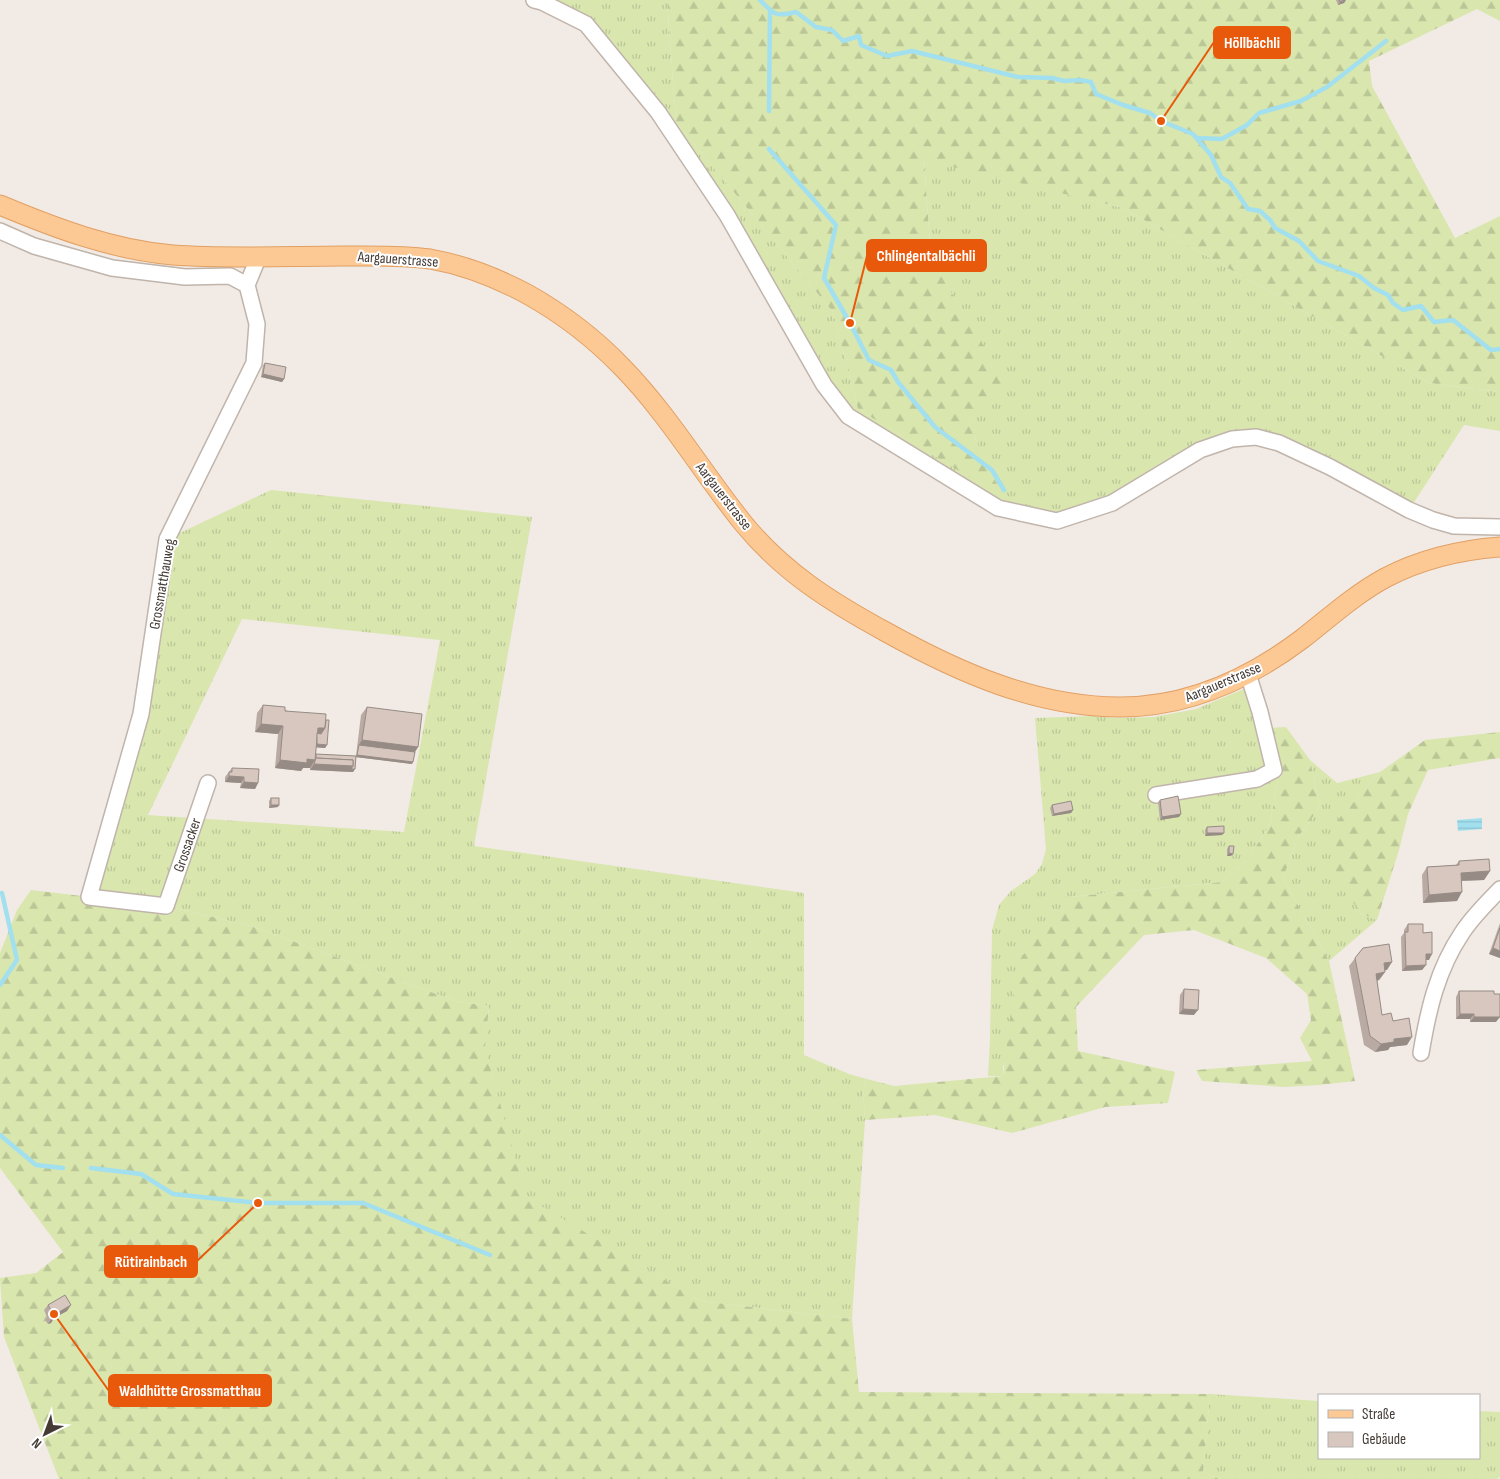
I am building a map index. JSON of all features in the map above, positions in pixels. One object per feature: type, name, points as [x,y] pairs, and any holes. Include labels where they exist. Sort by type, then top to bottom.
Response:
[{"type":"main road","name":"Aargauerstrasse","points":[[0,205],[75,234],[125,248],[172,255],[377,256],[429,259],[484,274],[529,296],[558,314],[588,336],[622,367],[648,396],[745,524],[780,562],[795,575],[854,614],[950,666],[1042,698],[1085,706],[1120,707],[1155,706],[1186,699],[1248,674],[1272,660],[1301,640],[1354,597],[1375,584],[1412,566],[1442,556],[1500,547]]},
{"type":"street","points":[[534,0],[542,2],[586,24],[658,112],[727,215],[824,385],[848,416],[998,508],[1058,520],[1112,504],[1200,450],[1232,439],[1256,437],[1279,442],[1330,467],[1408,510],[1433,520],[1454,526],[1500,527]]},
{"type":"street","points":[[0,231],[34,246],[112,268],[186,277],[230,276],[247,285],[259,256]]},
{"type":"street","name":"Grossmatthauweg","points":[[166,906],[89,897],[141,714],[167,539],[254,363],[258,324],[247,285]]},
{"type":"street","points":[[1156,795],[1258,779],[1274,770],[1260,712],[1248,674]]},
{"type":"street","name":"Grossacker","points":[[166,906],[208,783]]},
{"type":"street","points":[[1421,1053],[1429,1010],[1436,985],[1446,961],[1462,933],[1500,889]]},
{"type":"green space","points":[[534,0],[667,0],[676,122],[833,312],[858,409],[1002,497],[969,425],[1004,381],[931,259],[924,159],[1123,208],[1429,383],[1500,392],[1500,431],[1464,425],[1409,510],[1279,443],[1232,439],[1112,503],[1057,520],[998,508],[848,416],[727,215],[586,24]]},
{"type":"green space","points":[[667,0],[1500,0],[1500,21],[1477,9],[1369,61],[1372,86],[1455,238],[1500,216],[1500,392],[1429,383],[1123,208],[924,160],[931,259],[1005,381],[969,425],[1003,498],[858,409],[833,312],[676,122]]},
{"type":"green space","points":[[271,490],[532,517],[474,846],[804,893],[804,1055],[849,1074],[867,1079],[863,1088],[865,1120],[852,1319],[700,1301],[525,1197],[485,1049],[489,1006],[458,1002],[251,926],[166,906],[89,897],[141,714],[167,539]],"holes":[[[242,619],[440,640],[404,832],[148,815]]]},
{"type":"green space","points":[[1246,688],[1268,728],[1278,779],[1270,824],[1250,856],[1222,882],[1069,897],[1003,1067],[1003,1076],[988,1076],[992,930],[999,905],[1011,891],[1035,874],[1042,864],[1046,849],[1035,718],[1093,716],[1115,718],[1154,717],[1196,709]]},
{"type":"green space","points":[[1286,727],[1310,760],[1320,807],[1298,837],[1283,878],[1329,961],[1355,1081],[1284,1087],[1202,1081],[1196,1070],[1312,1061],[1300,1038],[1311,1020],[1307,994],[1266,958],[1194,930],[1144,935],[1076,1007],[1078,1051],[1175,1072],[1168,1103],[1105,1107],[1012,1133],[935,1115],[865,1120],[863,1088],[867,1079],[894,1086],[1003,1076],[1017,963],[1069,897],[1222,882],[1250,856],[1270,824],[1278,779],[1268,728]]},
{"type":"green space","points":[[1500,732],[1500,758],[1428,770],[1408,814],[1377,920],[1360,913],[1336,876],[1336,822],[1380,772],[1425,740]]},
{"type":"green space","points":[[1310,760],[1337,783],[1380,772],[1336,822],[1360,913],[1377,920],[1329,961],[1283,878],[1298,837],[1320,807]]},
{"type":"green space","points":[[31,890],[166,906],[251,926],[458,1002],[489,1006],[485,1049],[526,1197],[700,1301],[852,1319],[859,1392],[1210,1394],[1203,1472],[1220,1479],[59,1479],[4,1337],[0,1278],[36,1273],[63,1252],[0,1168],[0,953],[17,910]]},
{"type":"green space","points":[[1210,1394],[1318,1401],[1318,1459],[1480,1459],[1480,1411],[1500,1412],[1500,1477],[1497,1479],[1220,1479],[1203,1472]]},
{"type":"water","points":[[1482,818],[1482,829],[1458,831],[1457,820]]},
{"type":"building","points":[[265,363],[286,367],[284,379],[263,374]]},
{"type":"building","points":[[263,705],[285,707],[285,711],[326,714],[325,728],[318,728],[315,760],[307,759],[307,763],[280,760],[283,726],[261,724]]},
{"type":"building","points":[[367,707],[422,714],[418,747],[362,740]]},
{"type":"building","points":[[326,720],[329,720],[327,745],[317,744],[317,733],[321,734],[325,728]]},
{"type":"building","points":[[359,745],[415,752],[413,762],[357,755]]},
{"type":"building","points":[[316,754],[356,756],[355,769],[351,769],[353,760],[316,758]]},
{"type":"building","points":[[316,758],[353,760],[353,766],[314,764]]},
{"type":"building","points":[[232,768],[259,769],[258,783],[244,782],[244,777],[229,776]]},
{"type":"building","points":[[1178,796],[1181,814],[1162,817],[1160,800]]},
{"type":"building","points":[[271,798],[279,798],[279,805],[271,805]]},
{"type":"building","points":[[1071,801],[1073,810],[1054,814],[1052,805]]},
{"type":"building","points":[[1224,826],[1224,833],[1207,833],[1207,827]]},
{"type":"building","points":[[1229,846],[1234,846],[1233,854],[1229,853]]},
{"type":"building","points":[[1489,859],[1490,871],[1461,873],[1462,892],[1429,895],[1427,867],[1459,865],[1459,861]]},
{"type":"building","points":[[1408,924],[1423,924],[1423,933],[1432,932],[1432,954],[1426,954],[1426,965],[1406,966],[1405,932],[1408,932]]},
{"type":"building","points":[[1500,928],[1500,951],[1493,948]]},
{"type":"building","points":[[1389,944],[1392,962],[1384,963],[1385,972],[1376,974],[1382,1015],[1391,1013],[1393,1021],[1409,1018],[1412,1037],[1394,1039],[1394,1042],[1381,1044],[1370,1036],[1355,958],[1363,948]]},
{"type":"building","points":[[1184,989],[1199,990],[1198,1010],[1183,1009]]},
{"type":"building","points":[[1459,991],[1494,991],[1494,994],[1500,994],[1500,1017],[1474,1017],[1474,1014],[1460,1014]]},
{"type":"building","points":[[65,1295],[71,1305],[54,1315],[55,1317],[52,1319],[49,1314],[52,1312],[48,1305]]},
{"type":"waterway","points":[[760,0],[772,12],[780,14],[796,12],[816,27],[832,30],[843,41],[859,36],[861,45],[887,56],[912,51],[1018,77],[1091,82],[1096,94],[1150,113],[1161,121],[1193,134],[1211,155],[1221,177],[1230,183],[1248,209],[1260,211],[1270,220],[1275,228],[1299,241],[1318,261],[1359,276],[1374,288],[1388,295],[1393,303],[1403,310],[1421,306],[1434,322],[1453,320],[1491,350],[1500,349]]},
{"type":"waterway","points":[[769,111],[770,10]]},
{"type":"waterway","points":[[1197,138],[1222,139],[1247,125],[1259,113],[1301,101],[1327,87],[1386,41]]},
{"type":"waterway","points":[[769,149],[836,225],[824,278],[869,360],[891,370],[898,382],[935,427],[992,470],[1004,490]]},
{"type":"waterway","points":[[0,985],[17,960],[2,893]]},
{"type":"waterway","points":[[0,1135],[36,1165],[63,1168]]},
{"type":"waterway","points":[[91,1168],[141,1174],[173,1194],[258,1203],[363,1203],[490,1255]]},
{"type":"place","name":"Höllbächli","points":[[1161,121]]},
{"type":"place","name":"Chlingentalbächli","points":[[850,323]]},
{"type":"place","name":"Rütirainbach","points":[[258,1203]]},
{"type":"place","name":"Waldhütte Grossmatthau","points":[[54,1314]]}]
